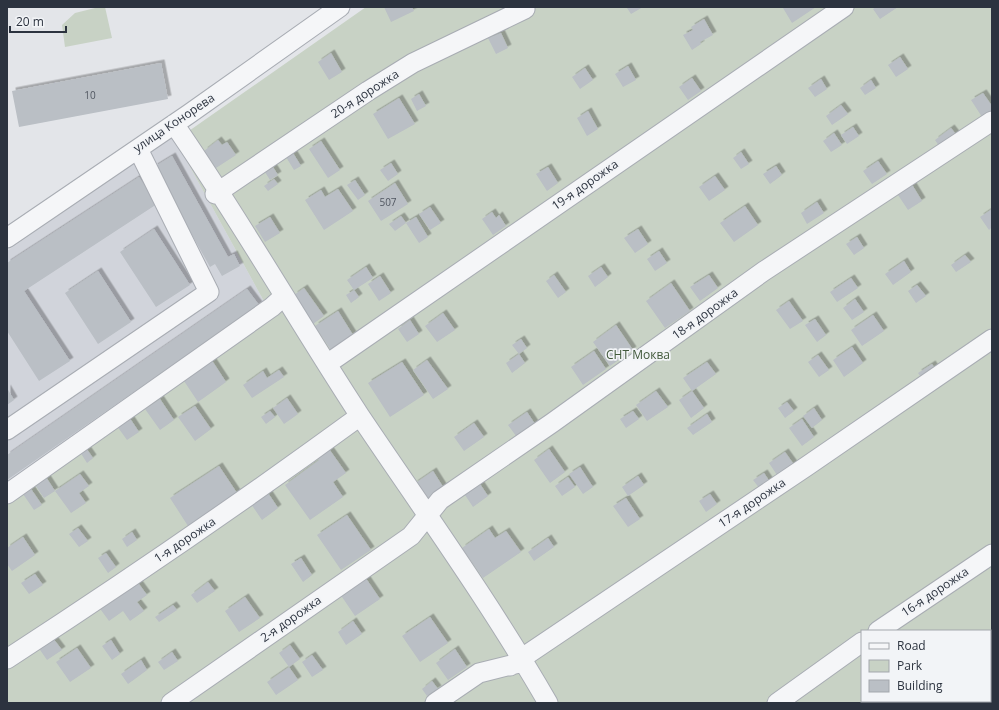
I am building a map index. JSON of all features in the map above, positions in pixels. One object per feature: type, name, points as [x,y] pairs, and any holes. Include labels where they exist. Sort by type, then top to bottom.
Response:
[{"type":"street","name":"улица Конорева","points":[[7,238],[138,149],[340,7]]},
{"type":"street","name":"19-я дорожка","points":[[327,364],[844,7]]},
{"type":"street","name":"20-я дорожка","points":[[218,192],[368,91],[413,63],[525,9]]},
{"type":"street","name":"18-я дорожка","points":[[411,536],[440,500],[552,423],[764,271],[992,121]]},
{"type":"street","points":[[174,124],[360,416],[428,515],[519,662],[548,703]]},
{"type":"street","points":[[7,430],[209,292],[138,149]]},
{"type":"street","points":[[7,494],[272,307],[284,296]]},
{"type":"street","name":"17-я дорожка","points":[[519,662],[992,339]]},
{"type":"street","name":"1-я дорожка","points":[[7,659],[192,536],[360,416]]},
{"type":"street","name":"2-я дорожка","points":[[172,703],[411,536]]},
{"type":"street","name":"16-я дорожка","points":[[879,630],[992,554]]},
{"type":"street","points":[[777,703],[861,643]]},
{"type":"street","points":[[435,703],[479,673],[519,662]]},
{"type":"shaded area","points":[[173,136],[266,305],[7,483],[7,251]]},
{"type":"green space","points":[[105,7],[112,38],[65,47],[62,25],[75,13]]},
{"type":"green space","name":"СНТ Моква","points":[[366,7],[992,7],[992,703],[7,703],[7,483],[266,305],[173,136],[186,133]]},
{"type":"building","points":[[384,7],[412,7],[414,11],[391,22]]},
{"type":"building","points":[[643,7],[631,14],[627,8]]},
{"type":"building","points":[[816,7],[792,23],[783,8]]},
{"type":"building","points":[[876,7],[898,7],[880,19],[873,9]]},
{"type":"building","points":[[704,19],[713,35],[700,42],[701,44],[692,50],[683,35],[693,30],[691,27]]},
{"type":"building","points":[[501,33],[508,48],[496,54],[488,38]]},
{"type":"building","points":[[331,53],[342,72],[329,80],[318,62]]},
{"type":"building","points":[[900,57],[908,69],[896,77],[888,65]]},
{"type":"building","points":[[161,63],[168,99],[19,127],[12,91]]},
{"type":"building","points":[[628,66],[636,80],[623,87],[615,74]]},
{"type":"building","points":[[585,68],[593,80],[580,89],[572,77]]},
{"type":"building","points":[[692,78],[701,91],[688,100],[679,87]]},
{"type":"building","points":[[821,79],[827,89],[815,97],[808,88]]},
{"type":"building","points":[[871,80],[876,88],[865,95],[860,88]]},
{"type":"building","points":[[983,93],[992,106],[992,110],[982,117],[971,100]]},
{"type":"building","points":[[419,94],[426,106],[417,111],[411,99]]},
{"type":"building","points":[[399,98],[415,124],[388,139],[373,114]]},
{"type":"building","points":[[841,105],[848,114],[832,125],[826,116]]},
{"type":"building","points":[[588,111],[598,129],[587,136],[577,118]]},
{"type":"building","points":[[853,127],[859,136],[847,144],[841,135]]},
{"type":"building","points":[[951,128],[958,137],[941,149],[935,140]]},
{"type":"building","points":[[834,133],[842,145],[831,152],[823,141]]},
{"type":"building","points":[[218,140],[222,145],[227,142],[236,155],[216,168],[204,151]]},
{"type":"building","points":[[321,141],[340,170],[328,178],[309,149]]},
{"type":"building","points":[[741,152],[749,164],[741,169],[733,158]]},
{"type":"building","points":[[293,153],[301,166],[294,170],[286,157]]},
{"type":"building","points":[[172,156],[228,257],[234,254],[240,266],[222,276],[215,264],[210,267],[154,167]]},
{"type":"building","points":[[878,161],[887,174],[872,184],[863,171]]},
{"type":"building","points":[[391,163],[398,174],[388,181],[380,170]]},
{"type":"building","points":[[271,164],[278,175],[270,180],[263,169]]},
{"type":"building","points":[[776,166],[782,175],[770,184],[763,174]]},
{"type":"building","points":[[548,167],[558,183],[547,191],[536,174]]},
{"type":"building","points":[[715,176],[725,190],[709,201],[699,187]]},
{"type":"building","points":[[139,177],[157,204],[24,291],[70,361],[39,381],[7,331],[7,263]]},
{"type":"building","points":[[274,179],[278,184],[268,191],[264,186]]},
{"type":"building","points":[[355,180],[365,195],[358,200],[347,185]]},
{"type":"building","points":[[395,183],[408,204],[381,221],[368,201]]},
{"type":"building","points":[[911,183],[922,201],[908,210],[896,192]]},
{"type":"building","points":[[338,189],[353,211],[324,230],[305,200],[321,190],[325,197]]},
{"type":"building","points":[[817,202],[824,213],[807,224],[801,213]]},
{"type":"building","points":[[745,206],[758,225],[734,242],[720,223]]},
{"type":"building","points":[[430,207],[441,223],[430,230],[419,214]]},
{"type":"building","points":[[992,209],[992,227],[989,230],[980,217]]},
{"type":"building","points":[[492,212],[496,218],[499,215],[506,226],[493,235],[482,219]]},
{"type":"building","points":[[401,216],[406,223],[395,231],[389,224]]},
{"type":"building","points":[[270,217],[280,233],[265,242],[255,226]]},
{"type":"building","points":[[416,217],[428,237],[419,243],[406,223]]},
{"type":"building","points":[[154,229],[190,285],[156,307],[120,252]]},
{"type":"building","points":[[638,229],[648,244],[635,253],[624,238]]},
{"type":"building","points":[[857,237],[864,248],[854,255],[846,244]]},
{"type":"building","points":[[659,251],[667,263],[655,271],[647,259]]},
{"type":"building","points":[[965,255],[971,262],[956,272],[951,265]]},
{"type":"building","points":[[904,261],[911,272],[893,285],[885,274]]},
{"type":"building","points":[[366,267],[373,278],[354,290],[347,280]]},
{"type":"building","points":[[601,267],[608,277],[595,287],[588,276]]},
{"type":"building","points":[[98,271],[131,322],[98,344],[65,293]]},
{"type":"building","points":[[554,275],[566,292],[558,298],[546,281]]},
{"type":"building","points":[[709,275],[718,288],[700,301],[690,287]]},
{"type":"building","points":[[380,276],[391,293],[379,301],[368,284]]},
{"type":"building","points":[[851,278],[858,288],[837,302],[830,292]]},
{"type":"building","points":[[671,283],[690,311],[665,328],[646,301]]},
{"type":"building","points":[[917,285],[926,296],[916,303],[908,291]]},
{"type":"building","points":[[304,288],[324,316],[313,324],[294,295]]},
{"type":"building","points":[[247,289],[259,305],[7,480],[7,455]]},
{"type":"building","points":[[354,290],[359,297],[351,303],[346,295]]},
{"type":"building","points":[[855,299],[864,312],[852,320],[843,308]]},
{"type":"building","points":[[789,301],[803,321],[790,329],[776,310]]},
{"type":"building","points":[[338,311],[353,335],[331,350],[315,326]]},
{"type":"building","points":[[443,313],[455,330],[437,342],[425,326]]},
{"type":"building","points":[[873,315],[884,331],[862,346],[851,330]]},
{"type":"building","points":[[815,319],[826,335],[817,342],[805,325]]},
{"type":"building","points":[[410,320],[419,334],[407,342],[398,329]]},
{"type":"building","points":[[616,325],[633,350],[610,366],[593,342]]},
{"type":"building","points":[[521,339],[527,348],[519,354],[512,345]]},
{"type":"building","points":[[852,347],[863,363],[844,377],[833,360]]},
{"type":"building","points":[[594,351],[606,369],[583,385],[571,367]]},
{"type":"building","points":[[519,354],[525,363],[512,373],[506,363]]},
{"type":"building","points":[[818,355],[829,370],[819,377],[808,362]]},
{"type":"building","points":[[209,356],[226,382],[198,402],[180,375]]},
{"type":"building","points":[[427,360],[448,389],[433,399],[413,370]]},
{"type":"building","points":[[402,362],[424,395],[390,417],[368,383]]},
{"type":"building","points":[[707,362],[716,374],[692,391],[683,378]]},
{"type":"building","points":[[932,364],[938,373],[925,383],[918,373]]},
{"type":"building","points":[[279,370],[284,377],[252,398],[243,385],[263,371],[267,378]]},
{"type":"building","points":[[7,388],[14,400],[7,405]]},
{"type":"building","points":[[656,391],[668,407],[647,421],[636,405]]},
{"type":"building","points":[[692,391],[704,408],[691,418],[679,400]]},
{"type":"building","points":[[287,398],[298,414],[284,424],[273,408]]},
{"type":"building","points":[[160,399],[174,420],[160,430],[145,409]]},
{"type":"building","points":[[787,402],[794,411],[785,418],[778,408]]},
{"type":"building","points":[[195,406],[211,429],[195,441],[178,417]]},
{"type":"building","points":[[814,408],[822,420],[812,428],[803,416]]},
{"type":"building","points":[[270,411],[275,417],[266,424],[261,417]]},
{"type":"building","points":[[633,411],[639,419],[626,428],[620,419]]},
{"type":"building","points":[[527,412],[537,427],[519,440],[508,425]]},
{"type":"building","points":[[127,414],[139,432],[127,440],[114,422]]},
{"type":"building","points":[[707,414],[712,422],[693,435],[687,428]]},
{"type":"building","points":[[802,419],[814,437],[802,446],[789,428]]},
{"type":"building","points":[[474,423],[484,437],[464,451],[454,437]]},
{"type":"building","points":[[86,448],[93,458],[87,463],[80,452]]},
{"type":"building","points":[[329,449],[346,473],[333,482],[343,497],[310,520],[285,485],[319,460],[317,457]]},
{"type":"building","points":[[549,449],[565,472],[550,483],[534,460]]},
{"type":"building","points":[[785,452],[795,466],[779,478],[769,463]]},
{"type":"building","points":[[219,466],[237,493],[188,526],[170,498]]},
{"type":"building","points":[[580,467],[593,487],[583,494],[569,474]]},
{"type":"building","points":[[433,471],[445,490],[427,502],[414,484]]},
{"type":"building","points":[[764,473],[770,482],[760,489],[753,480]]},
{"type":"building","points":[[44,474],[55,491],[44,498],[33,482]]},
{"type":"building","points":[[80,474],[89,486],[79,493],[86,503],[71,513],[55,491]]},
{"type":"building","points":[[638,476],[644,485],[628,496],[622,487]]},
{"type":"building","points":[[568,477],[575,487],[562,496],[555,486]]},
{"type":"building","points":[[480,484],[488,496],[473,507],[465,495]]},
{"type":"building","points":[[31,489],[42,505],[34,510],[23,494]]},
{"type":"building","points":[[268,493],[278,508],[262,520],[251,504]]},
{"type":"building","points":[[710,494],[717,504],[706,512],[699,501]]},
{"type":"building","points":[[626,498],[640,519],[628,527],[613,506]]},
{"type":"building","points":[[347,515],[371,550],[341,570],[317,535]]},
{"type":"building","points":[[78,528],[88,541],[79,547],[69,534]]},
{"type":"building","points":[[489,529],[495,538],[506,531],[521,552],[483,578],[462,548]]},
{"type":"building","points":[[132,532],[137,540],[127,547],[122,539]]},
{"type":"building","points":[[23,537],[35,555],[12,571],[7,564],[7,548]]},
{"type":"building","points":[[548,538],[554,547],[534,561],[528,552]]},
{"type":"building","points":[[106,553],[116,567],[108,573],[98,558]]},
{"type":"building","points":[[301,558],[312,575],[303,582],[291,564]]},
{"type":"building","points":[[35,574],[43,585],[29,594],[21,583]]},
{"type":"building","points":[[365,577],[380,599],[355,616],[340,594]]},
{"type":"building","points":[[136,580],[147,595],[137,602],[144,611],[130,621],[123,611],[109,621],[98,606]]},
{"type":"building","points":[[208,582],[215,591],[197,603],[191,595]]},
{"type":"building","points":[[245,597],[260,618],[239,632],[225,611]]},
{"type":"building","points":[[173,605],[177,610],[159,622],[155,617]]},
{"type":"building","points":[[430,617],[448,643],[420,662],[402,636]]},
{"type":"building","points":[[353,621],[362,634],[346,645],[338,632]]},
{"type":"building","points":[[52,637],[62,650],[47,660],[38,647]]},
{"type":"building","points":[[111,640],[120,654],[112,660],[102,646]]},
{"type":"building","points":[[290,645],[300,659],[289,667],[279,653]]},
{"type":"building","points":[[77,648],[91,668],[70,682],[56,662]]},
{"type":"building","points":[[455,649],[467,667],[448,680],[436,663]]},
{"type":"building","points":[[172,652],[178,661],[164,670],[158,662]]},
{"type":"building","points":[[312,655],[323,670],[312,677],[302,662]]},
{"type":"building","points":[[141,660],[147,670],[128,684],[121,674]]},
{"type":"building","points":[[289,667],[298,680],[276,695],[267,682]]},
{"type":"building","points":[[432,681],[438,689],[427,696],[422,689]]}]
